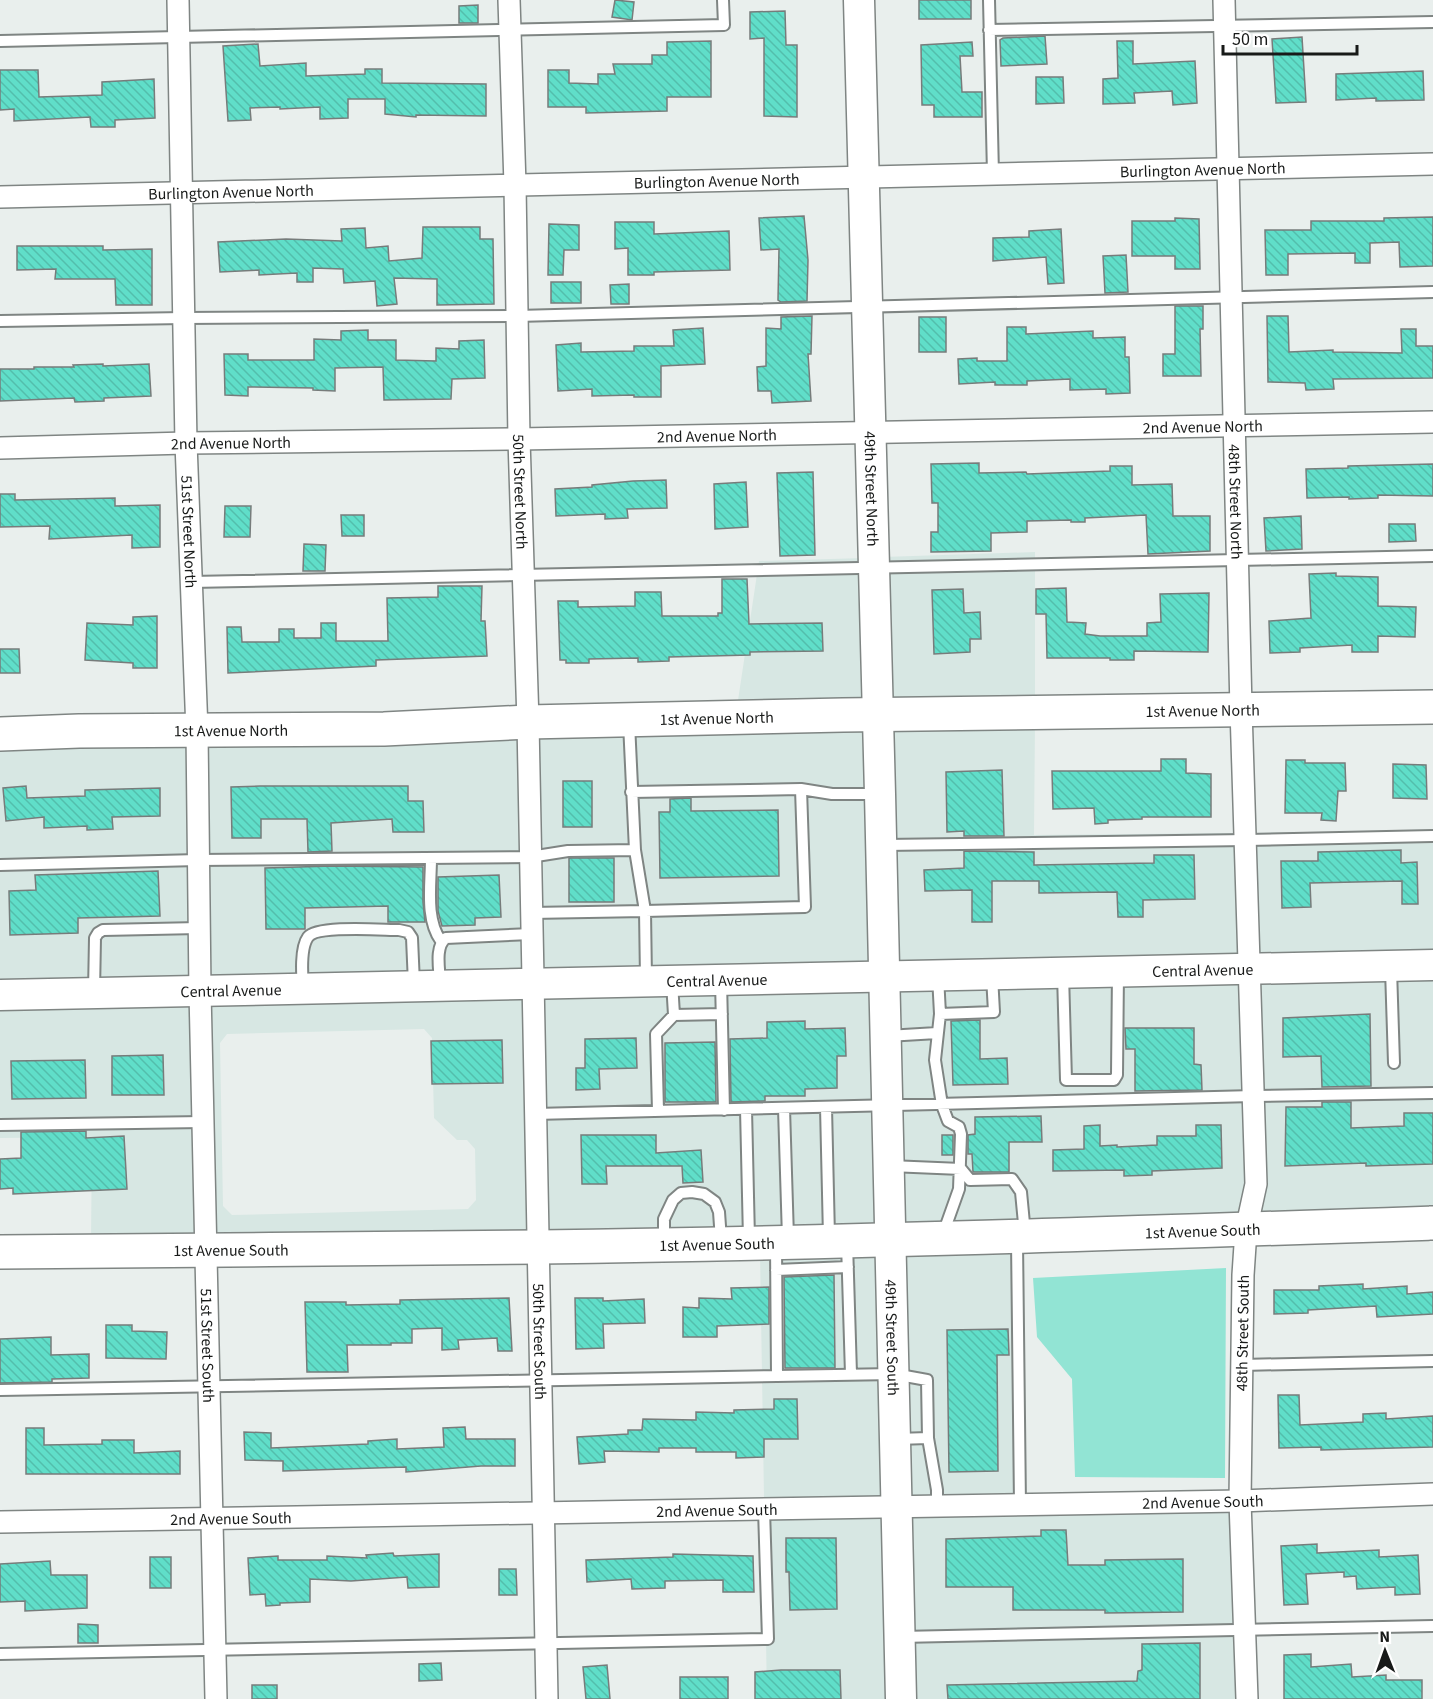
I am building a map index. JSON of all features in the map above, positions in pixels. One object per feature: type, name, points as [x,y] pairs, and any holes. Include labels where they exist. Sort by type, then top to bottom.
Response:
[{"type":"main road","name":"49th Street North","points":[[859,0],[885,977]]},
{"type":"main road","name":"1st Avenue North","points":[[0,734],[384,729],[629,720],[878,715],[1433,707]]},
{"type":"main road","name":"Central Avenue","points":[[0,995],[1433,965]]},
{"type":"main road","name":"49th Street South","points":[[885,977],[901,1699]]},
{"type":"main road","name":"1st Avenue South","points":[[0,1252],[206,1248],[664,1245],[841,1249],[891,1239],[1433,1223]]},
{"type":"street","name":"51st Street North","points":[[178,0],[186,443],[197,731],[200,991]]},
{"type":"street","name":"50th Street North","points":[[509,0],[528,723],[532,985]]},
{"type":"street","name":"48th Street North","points":[[1224,0],[1241,709],[1250,969]]},
{"type":"street","name":"Burlington Avenue North","points":[[0,197],[1433,164]]},
{"type":"street","name":"2nd Avenue North","points":[[0,448],[1433,422]]},
{"type":"street","name":"48th Street South","points":[[1247,1699],[1240,1501],[1243,1275],[1246,1230],[1256,1184],[1250,969]]},
{"type":"street","name":"50th Street South","points":[[532,985],[547,1699]]},
{"type":"street","name":"51st Street South","points":[[200,991],[216,1699]]},
{"type":"street","name":"2nd Avenue South","points":[[0,1522],[1240,1501],[1433,1494]]},
{"type":"lane","points":[[0,41],[724,25],[723,0]]},
{"type":"lane","points":[[989,0],[993,174]]},
{"type":"lane","points":[[989,30],[1433,22]]},
{"type":"lane","points":[[0,321],[517,316],[1433,292]]},
{"type":"lane","points":[[192,582],[1433,556]]},
{"type":"lane","points":[[629,720],[634,850],[659,982],[674,1015]]},
{"type":"lane","points":[[631,792],[801,789],[832,794],[880,794]]},
{"type":"lane","points":[[427,987],[441,941],[446,938],[531,923],[645,911],[805,907],[801,789]]},
{"type":"lane","points":[[881,845],[1433,836]]},
{"type":"lane","points":[[0,865],[198,860],[530,857],[568,850],[634,850]]},
{"type":"lane","points":[[431,858],[432,917],[436,934],[441,941]]},
{"type":"lane","points":[[94,993],[95,938],[98,933],[103,930],[199,928]]},
{"type":"lane","points":[[303,989],[302,963],[308,937],[316,931],[337,929],[408,932],[427,987]]},
{"type":"lane","points":[[1391,966],[1394,1063]]},
{"type":"lane","points":[[1062,973],[1066,1080],[1114,1080],[1117,1075],[1118,972]]},
{"type":"lane","points":[[940,1014],[994,1012],[992,975]]},
{"type":"lane","points":[[938,976],[940,1014],[934,1060],[942,1105],[948,1121],[959,1127],[961,1134],[959,1189],[942,1238]]},
{"type":"lane","points":[[721,981],[724,1110]]},
{"type":"lane","points":[[658,1111],[656,1034],[674,1015],[722,1014]]},
{"type":"lane","points":[[886,1036],[937,1034]]},
{"type":"lane","points":[[535,1114],[1254,1096],[1433,1094]]},
{"type":"lane","points":[[826,1107],[852,1374]]},
{"type":"lane","points":[[762,1248],[784,1108]]},
{"type":"lane","points":[[746,1109],[777,1376]]},
{"type":"lane","points":[[0,1125],[203,1122]]},
{"type":"lane","points":[[889,1166],[961,1169],[970,1180],[1012,1179],[1021,1192],[1020,1505]]},
{"type":"lane","points":[[664,1245],[663,1219],[673,1200],[681,1193],[692,1192],[705,1194],[715,1202],[719,1212],[762,1248]]},
{"type":"lane","points":[[1242,1365],[1433,1361]]},
{"type":"lane","points":[[0,1390],[894,1374],[927,1380],[928,1438],[937,1490],[937,1506]]},
{"type":"lane","points":[[895,1439],[928,1438]]},
{"type":"lane","points":[[0,1654],[768,1639],[764,1509]]},
{"type":"lane","points":[[900,1637],[1433,1626]]},
{"type":"shaded area","points":[[1035,552],[1035,702],[887,704],[883,557]]},
{"type":"shaded area","points":[[865,558],[869,704],[737,707],[759,561]]},
{"type":"shaded area","points":[[1035,722],[1034,835],[1237,833],[1240,959],[894,967],[887,725]]},
{"type":"shaded area","points":[[869,725],[875,967],[541,974],[537,733]]},
{"type":"shaded area","points":[[519,733],[523,974],[209,981],[206,741]]},
{"type":"shaded area","points":[[188,741],[191,981],[0,985],[0,744]]},
{"type":"shaded area","points":[[1433,831],[1433,955],[1259,958],[1256,833]]},
{"type":"shaded area","points":[[1433,975],[1433,1213],[1258,1219],[1259,979]]},
{"type":"shaded area","points":[[1241,979],[1246,1183],[1239,1219],[900,1229],[894,987]]},
{"type":"shaded area","points":[[876,988],[881,1229],[547,1236],[541,995]]},
{"type":"shaded area","points":[[523,995],[528,1236],[215,1238],[209,1001]],"holes":[[[424,1029],[432,1038],[434,1118],[457,1140],[467,1140],[475,1149],[476,1200],[468,1209],[232,1215],[223,1206],[220,1043],[227,1034]]]},
{"type":"shaded area","points":[[191,1002],[196,1238],[91,1240],[92,1137],[0,1138],[0,1006]]},
{"type":"shaded area","points":[[1017,1246],[1025,1494],[906,1496],[900,1249]]},
{"type":"shaded area","points":[[882,1250],[887,1497],[764,1498],[760,1252]]},
{"type":"shaded area","points":[[1231,1511],[1238,1699],[910,1699],[906,1517]]},
{"type":"shaded area","points":[[888,1517],[892,1699],[767,1699],[764,1519]]},
{"type":"green space","points":[[1226,1268],[1225,1478],[1075,1477],[1072,1379],[1037,1337],[1033,1278]]},
{"type":"building","points":[[615,0],[634,2],[632,20],[612,17]]},
{"type":"building","points":[[919,0],[971,0],[971,19],[919,19]]},
{"type":"building","points":[[478,5],[478,23],[459,23],[459,6]]},
{"type":"building","points":[[785,11],[786,45],[797,45],[797,117],[764,116],[764,38],[750,39],[750,12]]},
{"type":"building","points":[[1045,36],[1047,64],[1001,66],[1000,40]]},
{"type":"building","points":[[1302,37],[1306,102],[1276,103],[1272,39]]},
{"type":"building","points":[[711,41],[711,97],[667,97],[667,111],[586,113],[586,107],[548,107],[548,70],[569,70],[569,83],[598,84],[598,74],[615,74],[613,64],[652,64],[652,55],[667,55],[667,42]]},
{"type":"building","points":[[1117,41],[1133,41],[1133,64],[1195,61],[1197,103],[1173,105],[1172,91],[1134,93],[1135,103],[1103,104],[1103,79],[1118,78]]},
{"type":"building","points":[[972,42],[973,56],[960,56],[962,92],[982,92],[982,117],[934,117],[934,105],[922,105],[921,45]]},
{"type":"building","points":[[258,44],[260,66],[306,63],[306,76],[365,74],[365,69],[382,69],[382,83],[486,84],[486,116],[416,115],[416,117],[385,114],[385,99],[348,99],[348,118],[320,119],[320,107],[280,109],[280,107],[250,108],[251,120],[228,121],[223,46]]},
{"type":"building","points":[[0,70],[38,70],[39,97],[102,95],[102,82],[154,79],[155,118],[115,120],[115,127],[91,127],[90,117],[14,121],[14,109],[0,110]]},
{"type":"building","points":[[1423,71],[1424,100],[1376,101],[1376,98],[1336,100],[1336,74]]},
{"type":"building","points":[[1036,77],[1063,77],[1064,103],[1036,104]]},
{"type":"building","points":[[804,216],[808,260],[807,301],[781,302],[778,300],[779,249],[761,250],[759,218]]},
{"type":"building","points":[[1433,217],[1433,266],[1400,267],[1399,242],[1370,243],[1370,263],[1355,263],[1355,253],[1288,254],[1288,275],[1266,275],[1265,230],[1311,230],[1311,221],[1384,221],[1384,218]]},
{"type":"building","points":[[1175,218],[1199,219],[1200,269],[1175,269],[1175,256],[1132,256],[1132,221],[1175,221]]},
{"type":"building","points":[[615,222],[654,222],[654,234],[729,231],[730,270],[628,275],[628,248],[615,249]]},
{"type":"building","points":[[549,224],[579,225],[579,250],[564,250],[563,275],[548,275]]},
{"type":"building","points":[[423,227],[480,227],[480,239],[493,239],[494,304],[437,305],[437,279],[394,278],[397,304],[377,306],[375,281],[344,283],[343,269],[313,268],[313,282],[297,282],[297,273],[259,275],[259,270],[220,272],[218,242],[286,239],[342,241],[341,229],[365,228],[366,248],[388,246],[389,261],[422,258]]},
{"type":"building","points":[[1061,229],[1064,283],[1048,284],[1046,257],[993,261],[993,238],[1029,237],[1029,231]]},
{"type":"building","points":[[17,246],[103,246],[103,250],[152,249],[152,305],[116,305],[115,279],[55,279],[56,269],[17,270]]},
{"type":"building","points":[[1126,255],[1128,292],[1105,293],[1103,256]]},
{"type":"building","points":[[551,282],[581,282],[581,303],[551,303]]},
{"type":"building","points":[[629,284],[629,304],[611,304],[610,285]]},
{"type":"building","points":[[1175,306],[1203,306],[1203,329],[1200,329],[1201,376],[1163,376],[1163,354],[1175,354]]},
{"type":"building","points":[[812,316],[811,354],[808,354],[811,401],[772,403],[771,391],[758,391],[757,367],[766,366],[766,328],[781,329],[781,317]]},
{"type":"building","points":[[1267,316],[1288,316],[1289,352],[1333,350],[1333,352],[1402,353],[1401,329],[1416,329],[1416,346],[1433,346],[1433,378],[1333,379],[1334,389],[1306,390],[1305,383],[1268,382]]},
{"type":"building","points":[[919,317],[946,317],[946,352],[919,352]]},
{"type":"building","points":[[1007,327],[1026,327],[1026,334],[1093,331],[1093,338],[1125,337],[1125,357],[1129,357],[1130,393],[1106,394],[1106,389],[1070,390],[1070,379],[1027,381],[1027,385],[995,385],[995,382],[959,384],[958,359],[1007,361]]},
{"type":"building","points":[[703,328],[705,364],[661,366],[661,397],[592,396],[592,389],[558,391],[556,345],[581,343],[581,352],[634,351],[634,346],[674,346],[673,330]]},
{"type":"building","points":[[368,330],[368,340],[396,340],[396,360],[436,361],[436,348],[459,349],[459,341],[484,340],[485,378],[452,379],[451,399],[384,400],[383,367],[335,368],[335,391],[313,390],[313,388],[248,387],[248,396],[225,395],[224,354],[248,354],[248,360],[314,360],[314,339],[341,340],[341,331]]},
{"type":"building","points":[[103,364],[103,366],[149,364],[151,396],[75,402],[74,398],[0,401],[0,369]]},
{"type":"building","points":[[979,463],[979,473],[1026,472],[1027,474],[1110,471],[1110,466],[1132,466],[1132,485],[1172,484],[1173,516],[1210,516],[1210,551],[1148,554],[1146,515],[1085,518],[1085,522],[1027,521],[1027,532],[991,533],[991,551],[931,552],[931,532],[938,532],[938,503],[932,503],[931,464]]},
{"type":"building","points":[[1433,464],[1433,496],[1378,495],[1378,498],[1307,498],[1306,469]]},
{"type":"building","points":[[813,472],[815,555],[780,556],[777,473]]},
{"type":"building","points":[[666,480],[667,508],[627,509],[628,518],[605,519],[605,514],[556,516],[555,489]]},
{"type":"building","points":[[746,482],[748,527],[715,529],[714,484]]},
{"type":"building","points":[[0,494],[15,494],[15,500],[115,498],[115,506],[160,505],[160,547],[132,548],[132,535],[49,539],[50,526],[0,527]]},
{"type":"building","points":[[225,506],[251,506],[250,537],[224,537]]},
{"type":"building","points":[[341,515],[364,515],[364,536],[342,536]]},
{"type":"building","points":[[1301,516],[1302,549],[1266,551],[1264,518]]},
{"type":"building","points":[[1389,524],[1415,524],[1416,541],[1389,542]]},
{"type":"building","points":[[304,544],[326,545],[325,571],[303,571]]},
{"type":"building","points":[[1336,573],[1336,576],[1378,577],[1378,606],[1416,607],[1415,637],[1378,636],[1378,652],[1352,652],[1352,645],[1300,648],[1300,652],[1270,653],[1269,621],[1311,618],[1309,574]]},
{"type":"building","points":[[722,579],[747,579],[749,624],[822,623],[823,651],[750,652],[750,655],[669,657],[669,661],[638,662],[638,658],[589,659],[589,663],[566,663],[566,660],[560,660],[558,601],[578,601],[578,607],[635,606],[635,592],[661,592],[662,616],[718,616],[718,613],[722,613]]},
{"type":"building","points":[[438,586],[482,586],[481,621],[485,621],[487,656],[376,660],[376,666],[228,673],[227,627],[241,627],[242,642],[279,642],[279,629],[294,629],[294,638],[321,638],[321,623],[336,623],[336,641],[388,641],[387,598],[438,597]]},
{"type":"building","points":[[1066,588],[1067,622],[1086,623],[1085,634],[1100,636],[1147,636],[1147,623],[1161,622],[1160,594],[1209,593],[1208,652],[1134,651],[1134,660],[1047,658],[1046,614],[1036,614],[1036,589]]},
{"type":"building","points":[[963,589],[964,613],[980,612],[981,639],[970,639],[970,652],[934,654],[932,590]]},
{"type":"building","points":[[157,616],[157,668],[133,668],[133,663],[85,660],[87,623],[133,625],[133,617]]},
{"type":"building","points":[[0,649],[19,649],[20,673],[0,673]]},
{"type":"building","points":[[1161,759],[1186,759],[1186,773],[1211,774],[1211,817],[1142,817],[1142,819],[1108,820],[1108,823],[1095,824],[1094,808],[1053,809],[1052,771],[1161,771]]},
{"type":"building","points":[[1286,760],[1305,760],[1305,763],[1345,763],[1346,791],[1338,791],[1336,821],[1321,820],[1322,813],[1285,813]]},
{"type":"building","points":[[1393,764],[1426,765],[1427,799],[1393,798]]},
{"type":"building","points":[[1002,770],[1004,836],[964,836],[964,831],[947,832],[946,772]]},
{"type":"building","points":[[563,781],[592,781],[592,827],[563,827]]},
{"type":"building","points":[[26,786],[27,798],[85,796],[85,790],[160,788],[160,816],[112,817],[113,829],[87,830],[87,826],[44,828],[44,817],[6,821],[3,788]]},
{"type":"building","points":[[408,786],[408,801],[423,801],[424,832],[393,832],[392,819],[331,823],[332,851],[308,852],[307,819],[261,819],[261,838],[232,838],[231,787]]},
{"type":"building","points":[[691,798],[691,811],[778,810],[779,876],[660,878],[659,812],[670,812],[670,799]]},
{"type":"building","points":[[1401,850],[1401,863],[1417,862],[1418,904],[1402,904],[1402,881],[1310,883],[1311,907],[1282,908],[1281,861],[1318,861],[1318,852]]},
{"type":"building","points":[[964,851],[1034,852],[1034,865],[1154,863],[1154,855],[1194,855],[1195,899],[1143,900],[1143,917],[1118,917],[1117,892],[1039,893],[1039,881],[992,881],[992,922],[972,922],[972,890],[925,891],[924,870],[964,868]]},
{"type":"building","points":[[569,858],[614,858],[614,902],[569,902]]},
{"type":"building","points":[[423,867],[425,922],[388,922],[388,906],[305,908],[305,929],[266,929],[265,868]]},
{"type":"building","points":[[158,871],[160,916],[78,918],[78,933],[10,935],[9,891],[36,890],[35,875]]},
{"type":"building","points":[[499,875],[501,917],[475,918],[475,925],[442,926],[438,911],[438,877]]},
{"type":"building","points":[[1370,1014],[1371,1086],[1322,1087],[1321,1056],[1283,1057],[1283,1018]]},
{"type":"building","points":[[980,1020],[980,1059],[1007,1058],[1008,1084],[953,1085],[951,1021]]},
{"type":"building","points":[[805,1021],[805,1029],[845,1028],[846,1056],[837,1056],[837,1088],[805,1089],[805,1096],[765,1096],[765,1101],[731,1102],[730,1039],[767,1038],[767,1022]]},
{"type":"building","points":[[1125,1028],[1194,1028],[1194,1064],[1201,1065],[1202,1090],[1135,1091],[1135,1049],[1126,1049]]},
{"type":"building","points":[[636,1038],[637,1068],[599,1069],[600,1089],[576,1090],[576,1068],[585,1068],[585,1039]]},
{"type":"building","points":[[502,1040],[503,1083],[432,1084],[431,1041]]},
{"type":"building","points":[[715,1042],[716,1102],[665,1102],[665,1043]]},
{"type":"building","points":[[163,1055],[164,1095],[112,1095],[112,1056]]},
{"type":"building","points":[[85,1060],[86,1098],[12,1099],[11,1061]]},
{"type":"building","points":[[1322,1102],[1351,1102],[1351,1128],[1404,1126],[1404,1113],[1433,1113],[1433,1164],[1366,1166],[1366,1163],[1285,1166],[1286,1107],[1322,1107]]},
{"type":"building","points":[[1041,1116],[1042,1142],[1009,1142],[1009,1172],[973,1172],[972,1154],[968,1154],[968,1135],[975,1134],[975,1117]]},
{"type":"building","points":[[1100,1125],[1100,1146],[1117,1145],[1117,1147],[1157,1145],[1157,1136],[1196,1136],[1196,1125],[1221,1125],[1222,1168],[1152,1171],[1152,1175],[1124,1176],[1124,1170],[1053,1171],[1053,1150],[1084,1149],[1084,1126]]},
{"type":"building","points":[[86,1131],[86,1138],[124,1136],[127,1189],[13,1194],[13,1188],[0,1189],[0,1159],[21,1158],[21,1132]]},
{"type":"building","points":[[581,1135],[656,1135],[656,1153],[701,1150],[703,1182],[683,1183],[682,1166],[606,1166],[607,1184],[582,1184]]},
{"type":"building","points":[[942,1135],[953,1135],[953,1155],[942,1155]]},
{"type":"building","points":[[834,1275],[835,1368],[785,1368],[784,1277]]},
{"type":"building","points":[[1363,1284],[1363,1289],[1407,1286],[1407,1294],[1433,1292],[1433,1314],[1377,1317],[1376,1306],[1274,1314],[1274,1290],[1319,1290],[1319,1286]]},
{"type":"building","points":[[769,1287],[769,1324],[717,1326],[717,1337],[683,1337],[683,1307],[699,1308],[699,1298],[732,1299],[731,1288]]},
{"type":"building","points":[[509,1298],[512,1351],[498,1351],[497,1338],[458,1340],[459,1349],[442,1350],[442,1328],[412,1329],[412,1343],[347,1345],[348,1372],[307,1372],[305,1302],[346,1302],[346,1305],[400,1304],[400,1300]]},
{"type":"building","points":[[575,1298],[603,1298],[603,1301],[644,1299],[645,1323],[603,1324],[604,1348],[576,1349]]},
{"type":"building","points":[[106,1325],[132,1325],[132,1331],[167,1332],[166,1359],[106,1358]]},
{"type":"building","points":[[1008,1329],[1009,1355],[997,1355],[998,1471],[949,1472],[947,1330]]},
{"type":"building","points":[[51,1337],[51,1355],[89,1354],[89,1378],[52,1379],[52,1382],[0,1383],[0,1339]]},
{"type":"building","points":[[1278,1395],[1299,1395],[1300,1425],[1363,1422],[1363,1414],[1386,1413],[1386,1419],[1433,1416],[1433,1447],[1321,1450],[1321,1447],[1279,1448]]},
{"type":"building","points":[[774,1399],[797,1399],[798,1439],[764,1439],[764,1457],[736,1458],[736,1452],[696,1452],[696,1448],[659,1448],[659,1452],[604,1451],[605,1462],[579,1464],[577,1437],[628,1434],[628,1430],[642,1430],[643,1419],[696,1420],[696,1412],[734,1413],[734,1410],[774,1409]]},
{"type":"building","points":[[465,1427],[466,1439],[515,1439],[515,1466],[481,1466],[406,1472],[406,1467],[283,1471],[283,1461],[245,1460],[244,1432],[271,1433],[271,1448],[368,1444],[368,1441],[397,1439],[397,1449],[444,1447],[443,1428]]},
{"type":"building","points":[[26,1428],[44,1428],[44,1445],[102,1444],[102,1440],[134,1440],[134,1453],[180,1451],[180,1474],[26,1474]]},
{"type":"building","points":[[1041,1530],[1066,1530],[1068,1565],[1105,1565],[1105,1560],[1183,1559],[1183,1612],[1105,1613],[1105,1610],[1013,1610],[1013,1587],[946,1587],[946,1539],[1041,1536]]},
{"type":"building","points":[[786,1538],[836,1538],[837,1609],[790,1610],[789,1572],[786,1572]]},
{"type":"building","points":[[1317,1544],[1317,1553],[1379,1550],[1379,1557],[1418,1555],[1420,1594],[1395,1595],[1395,1587],[1357,1589],[1356,1576],[1344,1577],[1344,1572],[1306,1574],[1308,1604],[1284,1605],[1281,1546]]},
{"type":"building","points":[[393,1553],[394,1556],[439,1554],[439,1587],[408,1588],[407,1577],[351,1581],[310,1579],[310,1602],[266,1606],[265,1594],[250,1595],[248,1558],[278,1556],[278,1560],[327,1560],[327,1556],[367,1558],[366,1555]]},
{"type":"building","points":[[673,1554],[753,1556],[754,1592],[723,1592],[723,1580],[665,1581],[665,1588],[632,1589],[631,1579],[587,1582],[586,1560],[673,1557]]},
{"type":"building","points":[[150,1557],[171,1557],[171,1588],[150,1588]]},
{"type":"building","points":[[50,1561],[51,1575],[87,1575],[87,1608],[25,1611],[25,1601],[0,1602],[0,1564]]},
{"type":"building","points":[[499,1569],[516,1569],[517,1595],[499,1595]]},
{"type":"building","points":[[78,1624],[98,1625],[98,1643],[78,1643]]},
{"type":"building","points":[[1200,1643],[1200,1699],[948,1699],[947,1685],[1137,1681],[1138,1671],[1142,1670],[1142,1644]]},
{"type":"building","points":[[1311,1654],[1311,1667],[1351,1664],[1352,1677],[1386,1675],[1386,1680],[1422,1680],[1422,1699],[1284,1699],[1284,1655]]},
{"type":"building","points":[[441,1663],[442,1680],[419,1681],[419,1664]]},
{"type":"building","points":[[607,1665],[610,1699],[586,1699],[583,1667]]},
{"type":"building","points":[[840,1670],[841,1699],[755,1699],[755,1672]]},
{"type":"building","points":[[680,1677],[728,1677],[728,1699],[680,1699]]},
{"type":"building","points":[[252,1685],[277,1685],[277,1699],[252,1699]]}]
